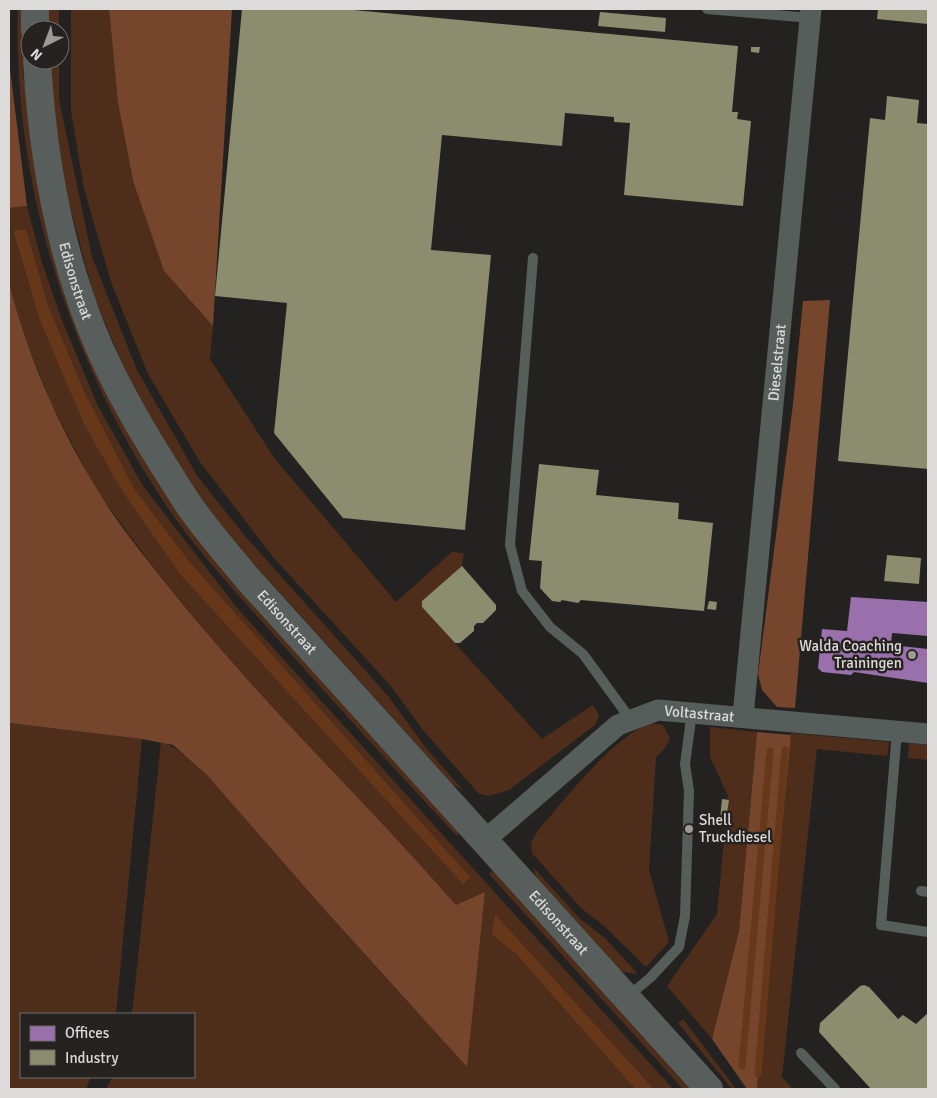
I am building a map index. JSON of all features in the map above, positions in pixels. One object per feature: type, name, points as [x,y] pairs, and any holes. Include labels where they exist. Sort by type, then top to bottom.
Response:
[{"type":"main road","name":"Edisonstraat","points":[[37,70],[38,95],[49,181],[71,265],[92,330],[121,392],[183,497],[248,579],[709,1089]]},
{"type":"street","name":"Dieselstraat","points":[[743,716],[811,13]]},
{"type":"street","name":"Voltastraat","points":[[484,840],[618,725],[658,710],[743,716],[928,734]]},
{"type":"lane","points":[[706,9],[811,13]]},
{"type":"lane","points":[[533,258],[510,545],[522,591],[550,627],[583,654],[630,720]]},
{"type":"lane","points":[[627,998],[650,978],[679,947],[685,916],[689,791],[685,764],[692,712]]},
{"type":"lane","points":[[897,731],[881,925],[928,932]]},
{"type":"lane","points":[[801,1053],[835,1089]]},
{"type":"shaded area","points":[[9,9],[10,69],[27,206],[9,208]]},
{"type":"shaded area","points":[[18,9],[24,9],[24,20],[20,20],[20,70],[23,70],[40,197],[107,393],[159,484],[197,538],[459,830],[457,836],[214,567],[172,514],[127,440],[97,383],[72,324],[52,263],[36,200],[25,137],[19,73]]},
{"type":"shaded area","points":[[47,9],[59,9],[59,20],[48,20]]},
{"type":"shaded area","points":[[71,9],[109,9],[118,103],[133,181],[164,271],[213,326],[210,359],[275,459],[396,602],[452,552],[464,553],[462,566],[423,601],[422,607],[542,739],[593,705],[599,715],[595,725],[509,790],[489,796],[479,794],[423,730],[390,685],[273,557],[200,462],[148,374],[111,282],[84,189],[71,111]]},
{"type":"shaded area","points":[[109,9],[232,9],[213,326],[164,271],[133,181],[118,103]]},
{"type":"shaded area","points":[[50,70],[59,70],[59,99],[92,257],[137,370],[198,477],[245,536],[388,696],[426,748],[464,791],[452,784],[235,543],[195,493],[139,403],[94,297],[60,168]]},
{"type":"shaded area","points":[[27,206],[42,263],[63,323],[98,406],[143,486],[238,609],[673,1089],[654,1089],[495,914],[493,935],[515,953],[635,1089],[106,1089],[112,1078],[195,1078],[195,1013],[132,1013],[161,742],[179,751],[200,768],[222,790],[324,909],[466,1066],[485,893],[456,905],[221,651],[153,567],[95,488],[51,403],[19,323],[9,283],[9,208]],"holes":[[[26,229],[48,305],[86,395],[134,488],[189,561],[470,877],[121,489],[39,318],[13,232]]]},
{"type":"shaded area","points":[[26,229],[48,305],[85,393],[134,488],[189,561],[470,877],[463,884],[180,574],[121,489],[84,424],[39,318],[13,231]]},
{"type":"shaded area","points":[[9,283],[34,362],[68,438],[104,500],[144,556],[209,636],[456,905],[485,892],[467,1067],[324,909],[207,775],[173,745],[142,739],[9,723]]},
{"type":"shaded area","points":[[830,300],[795,708],[777,707],[762,690],[758,674],[793,404],[803,301]]},
{"type":"shaded area","points":[[9,723],[142,739],[116,1013],[20,1013],[20,1078],[91,1078],[86,1089],[9,1089]]},
{"type":"shaded area","points":[[651,723],[663,725],[670,738],[665,748],[656,757],[649,870],[669,942],[646,967],[603,925],[581,908],[532,853],[531,843],[538,830],[605,755],[636,731]]},
{"type":"shaded area","points":[[710,727],[757,732],[739,931],[712,1039],[667,986],[717,914],[728,796],[710,757]]},
{"type":"shaded area","points":[[757,732],[791,735],[757,1089],[747,1089],[712,1039],[739,931]]},
{"type":"shaded area","points":[[791,733],[889,742],[887,756],[817,749],[782,1077],[793,1089],[757,1089]]},
{"type":"shaded area","points":[[909,743],[928,745],[928,760],[908,758]]},
{"type":"shaded area","points":[[533,867],[580,919],[605,938],[638,974],[622,972],[609,961],[538,882]]},
{"type":"shaded area","points":[[493,870],[690,1089],[683,1089],[489,874]]},
{"type":"shaded area","points":[[495,914],[654,1089],[635,1089],[515,953],[492,935]]},
{"type":"shaded area","points":[[683,1019],[736,1089],[732,1089],[678,1023]]},
{"type":"building: Offices","points":[[851,597],[928,602],[928,636],[892,633],[891,645],[928,649],[928,683],[854,672],[851,675],[822,672],[818,668],[822,629],[847,631]]},
{"type":"building: Industry","points":[[242,9],[343,9],[738,46],[732,112],[738,112],[737,119],[751,121],[743,206],[624,195],[630,123],[614,122],[614,117],[565,113],[562,146],[442,135],[431,250],[491,255],[465,530],[343,518],[274,433],[287,303],[215,296]]},
{"type":"building: Industry","points":[[878,9],[928,9],[928,24],[877,19]]},
{"type":"building: Industry","points":[[600,12],[666,18],[665,32],[598,26]]},
{"type":"building: Industry","points":[[751,47],[760,47],[759,53],[751,52]]},
{"type":"building: Industry","points":[[887,96],[919,100],[917,123],[928,124],[928,469],[838,461],[870,118],[885,120]]},
{"type":"building: Industry","points":[[539,464],[599,470],[596,495],[679,503],[678,519],[713,523],[704,611],[581,600],[578,603],[562,600],[560,602],[552,601],[540,588],[542,561],[529,560]]},
{"type":"building: Industry","points":[[887,555],[921,558],[919,584],[884,581]]},
{"type":"building: Industry","points":[[462,566],[496,605],[496,610],[483,623],[477,623],[474,626],[474,631],[460,643],[455,643],[422,607],[422,601]]},
{"type":"building: Industry","points":[[709,601],[717,602],[716,610],[707,609]]},
{"type":"building: Industry","points":[[722,799],[729,800],[726,819],[720,819]]},
{"type":"building: Industry","points":[[860,986],[869,987],[898,1019],[903,1015],[916,1024],[928,1013],[928,1089],[871,1089],[819,1032],[820,1023]]},
{"type":"waterway","points":[[758,1074],[785,750]]},
{"type":"waterway","points":[[742,1066],[770,751]]},
{"type":"place","name":"Walda Coaching Trainingen","points":[[912,655]]},
{"type":"place","name":"Shell Truckdiesel","points":[[689,829]]}]
